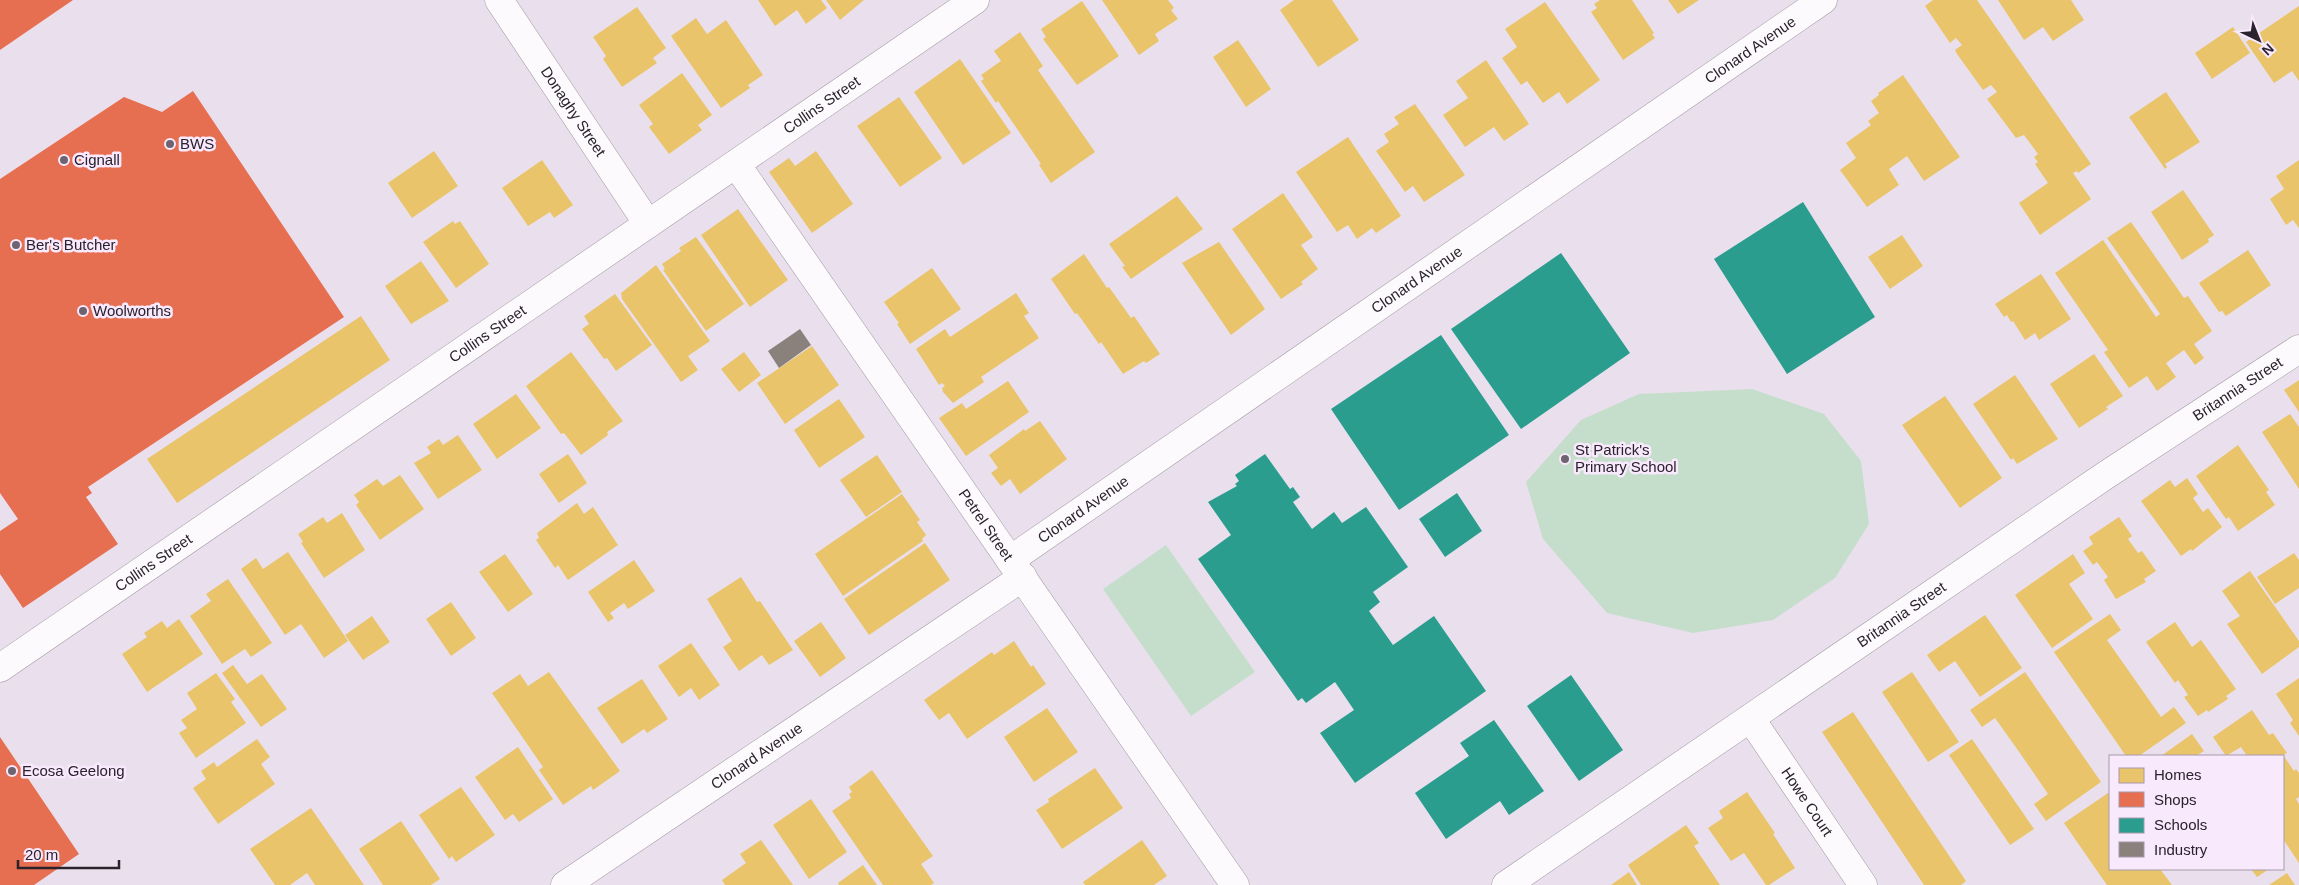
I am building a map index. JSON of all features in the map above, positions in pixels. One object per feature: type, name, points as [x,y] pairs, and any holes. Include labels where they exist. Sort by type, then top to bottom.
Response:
[{"type":"street","name":"Donaghy Street","points":[[499,0],[648,224]]},
{"type":"street","name":"Collins Street","points":[[0,668],[975,0]]},
{"type":"street","name":"Clonard Avenue","points":[[565,885],[1823,0]]},
{"type":"street","name":"Petrel Street","points":[[736,164],[1236,885]]},
{"type":"street","name":"Britannia Street","points":[[1506,885],[2106,475],[2299,349]]},
{"type":"street","name":"Howe Court","points":[[1751,719],[1863,885]]},
{"type":"green space","points":[[1752,389],[1824,414],[1861,461],[1869,524],[1835,578],[1773,620],[1693,633],[1607,613],[1543,539],[1526,482],[1581,420],[1639,394]]},
{"type":"green space","points":[[1166,545],[1255,672],[1191,716],[1103,589]]},
{"type":"building: Homes","points":[[758,0],[821,0],[827,8],[806,24],[797,10],[775,26]]},
{"type":"building: Homes","points":[[826,0],[864,0],[840,20]]},
{"type":"building: Homes","points":[[1102,0],[1168,0],[1174,8],[1171,10],[1178,19],[1155,34],[1159,41],[1139,55]]},
{"type":"building: Homes","points":[[1294,0],[1332,0],[1359,40],[1318,67],[1280,10]]},
{"type":"building: Homes","points":[[1600,0],[1632,0],[1654,33],[1652,34],[1655,38],[1623,60],[1591,12],[1597,8],[1594,4]]},
{"type":"building: Homes","points":[[1668,0],[1699,0],[1678,14]]},
{"type":"building: Homes","points":[[1933,0],[1977,0],[2091,164],[2078,173],[2077,171],[2073,173],[2091,199],[2040,235],[2019,203],[2048,183],[2035,164],[2038,162],[2034,157],[2038,154],[2024,135],[2016,138],[1987,99],[1997,92],[1991,85],[1983,90],[1957,54],[1955,50],[1962,45],[1956,38],[1950,43],[1925,6]]},
{"type":"building: Homes","points":[[1998,0],[2071,0],[2084,20],[2053,41],[2043,27],[2024,40]]},
{"type":"building: Homes","points":[[1082,1],[1119,56],[1077,85],[1043,39],[1046,37],[1041,29]]},
{"type":"building: Homes","points":[[1545,2],[1600,80],[1567,104],[1559,92],[1543,103],[1527,81],[1521,85],[1502,58],[1517,47],[1505,29]]},
{"type":"building: Homes","points":[[2299,6],[2299,81],[2292,71],[2274,83],[2246,42]]},
{"type":"building: Homes","points":[[637,7],[666,48],[653,58],[657,63],[622,87],[603,59],[606,56],[593,37]]},
{"type":"building: Homes","points":[[696,18],[707,34],[726,20],[763,75],[748,85],[750,88],[721,108],[671,36]]},
{"type":"building: Homes","points":[[2233,27],[2250,53],[2212,79],[2195,53]]},
{"type":"building: Homes","points":[[1020,32],[1043,66],[1038,70],[1095,152],[1051,183],[1039,165],[1041,164],[998,101],[996,103],[981,81],[984,79],[981,75],[1001,61],[994,51]]},
{"type":"building: Homes","points":[[1238,40],[1271,89],[1246,107],[1213,57]]},
{"type":"building: Homes","points":[[960,59],[1011,133],[963,165],[914,92]]},
{"type":"building: Homes","points":[[1486,60],[1529,124],[1504,141],[1494,127],[1465,147],[1443,115],[1468,98],[1456,81]]},
{"type":"building: Homes","points":[[682,73],[712,115],[698,125],[702,130],[669,154],[649,127],[653,124],[639,105]]},
{"type":"building: Homes","points":[[1903,75],[1960,157],[1924,181],[1907,156],[1889,169],[1899,185],[1867,207],[1840,170],[1856,158],[1846,143],[1871,125],[1868,121],[1879,113],[1871,101],[1879,95],[1878,93]]},
{"type":"building: Homes","points":[[2166,92],[2200,142],[2165,164],[2167,167],[2165,169],[2129,117]]},
{"type":"building: Homes","points":[[899,97],[942,158],[900,187],[857,126]]},
{"type":"building: Homes","points":[[1415,104],[1465,175],[1424,202],[1413,186],[1405,192],[1376,151],[1389,142],[1384,134],[1399,124],[1394,117]]},
{"type":"building: Homes","points":[[1348,137],[1401,216],[1376,233],[1372,228],[1357,239],[1348,225],[1337,232],[1296,172]]},
{"type":"building: Homes","points":[[434,151],[458,186],[412,218],[388,183]]},
{"type":"building: Homes","points":[[816,151],[853,204],[812,233],[769,172],[789,158],[795,166]]},
{"type":"building: Homes","points":[[542,160],[573,205],[554,218],[550,212],[528,226],[502,188]]},
{"type":"building: Homes","points":[[2299,160],[2299,228],[2293,220],[2286,225],[2270,199],[2284,189],[2276,176]]},
{"type":"building: Homes","points":[[2183,190],[2214,235],[2208,239],[2209,242],[2182,260],[2151,212]]},
{"type":"building: Homes","points":[[1283,193],[1313,237],[1301,245],[1318,269],[1301,282],[1303,284],[1281,299],[1232,229]]},
{"type":"building: Homes","points":[[1177,196],[1203,229],[1131,279],[1122,267],[1125,266],[1109,244]]},
{"type":"building: Homes","points":[[738,209],[788,280],[750,307],[701,235]]},
{"type":"building: Homes","points":[[453,221],[455,224],[460,221],[489,264],[456,288],[423,242]]},
{"type":"building: Homes","points":[[2131,222],[2184,298],[2188,296],[2212,331],[2194,344],[2204,358],[2195,365],[2184,350],[2166,363],[2176,377],[2157,391],[2147,376],[2129,388],[2104,352],[2108,350],[2055,273],[2103,240],[2156,317],[2160,314],[2107,238]]},
{"type":"building: Homes","points":[[1902,235],[1923,266],[1890,289],[1868,257]]},
{"type":"building: Homes","points":[[696,237],[744,304],[706,331],[663,270],[665,269],[662,264],[681,251],[679,248]]},
{"type":"building: Homes","points":[[1219,242],[1265,309],[1231,335],[1182,263]]},
{"type":"building: Homes","points":[[2248,250],[2271,285],[2226,316],[2222,311],[2219,312],[2199,283]]},
{"type":"building: Homes","points":[[1084,254],[1107,288],[1109,287],[1131,318],[1134,316],[1160,354],[1123,374],[1101,342],[1099,344],[1077,313],[1075,314],[1051,279]]},
{"type":"building: Homes","points":[[421,261],[449,301],[411,324],[385,286]]},
{"type":"building: Homes","points":[[656,265],[710,341],[688,356],[698,370],[681,382],[622,299],[621,293]]},
{"type":"building: Homes","points":[[932,268],[961,309],[910,344],[897,324],[899,323],[884,302]]},
{"type":"building: Homes","points":[[2041,274],[2071,319],[2039,340],[2035,333],[2025,340],[2013,321],[2011,322],[2007,315],[2004,317],[1995,304]]},
{"type":"building: Homes","points":[[1016,293],[1029,313],[1024,316],[1039,338],[981,377],[984,382],[953,403],[943,392],[942,388],[945,386],[942,383],[939,385],[916,349],[945,329],[950,337]]},
{"type":"building: Homes","points":[[615,294],[652,345],[616,371],[607,358],[604,359],[582,329],[589,324],[584,316]]},
{"type":"building: Homes","points":[[361,316],[390,360],[177,503],[147,459]]},
{"type":"building: Homes","points":[[812,346],[839,385],[785,424],[757,383]]},
{"type":"building: Homes","points":[[571,352],[623,421],[607,432],[608,435],[581,455],[564,433],[561,434],[526,386]]},
{"type":"building: Homes","points":[[744,352],[761,375],[739,392],[721,369]]},
{"type":"building: Homes","points":[[2094,354],[2123,396],[2106,407],[2108,409],[2079,428],[2050,384]]},
{"type":"building: Homes","points":[[2015,375],[2058,439],[2017,464],[2013,458],[2011,460],[1973,404]]},
{"type":"building: Homes","points":[[2299,380],[2299,412],[2284,390]]},
{"type":"building: Homes","points":[[1008,381],[1029,412],[966,456],[939,418],[962,403],[966,409]]},
{"type":"building: Homes","points":[[516,394],[541,428],[497,459],[473,424]]},
{"type":"building: Homes","points":[[1945,396],[2002,478],[1960,508],[1902,425]]},
{"type":"building: Homes","points":[[839,399],[865,437],[819,468],[794,430]]},
{"type":"building: Homes","points":[[2290,414],[2299,427],[2299,489],[2262,432]]},
{"type":"building: Homes","points":[[1040,421],[1067,459],[1020,494],[1010,479],[1001,486],[991,473],[998,468],[989,455],[1024,429],[1025,431]]},
{"type":"building: Homes","points":[[458,435],[482,470],[438,499],[414,463],[431,453],[427,447],[439,439],[443,445]]},
{"type":"building: Homes","points":[[2238,445],[2269,490],[2266,492],[2275,505],[2238,531],[2229,517],[2226,519],[2196,476]]},
{"type":"building: Homes","points":[[568,454],[587,483],[559,503],[539,474]]},
{"type":"building: Homes","points":[[877,455],[902,492],[866,517],[840,480]]},
{"type":"building: Homes","points":[[400,475],[424,509],[380,540],[356,505],[359,502],[354,495],[377,479],[383,486]]},
{"type":"building: Homes","points":[[2187,478],[2198,494],[2193,498],[2203,512],[2208,508],[2222,527],[2192,551],[2191,549],[2181,556],[2141,501],[2170,480],[2175,487]]},
{"type":"building: Homes","points":[[902,494],[920,520],[917,522],[926,535],[922,539],[923,541],[843,596],[815,554]]},
{"type":"building: Homes","points":[[577,503],[584,514],[593,507],[618,545],[568,580],[558,565],[555,568],[536,540],[539,538],[537,533]]},
{"type":"building: Homes","points":[[342,513],[365,550],[324,578],[301,543],[303,542],[298,534],[323,517],[327,523]]},
{"type":"building: Homes","points":[[2119,517],[2132,536],[2128,539],[2138,553],[2142,551],[2156,571],[2144,579],[2146,582],[2116,599],[2104,580],[2108,577],[2097,562],[2093,565],[2083,551],[2093,544],[2089,537]]},
{"type":"building: Homes","points":[[925,543],[950,580],[869,635],[844,599]]},
{"type":"building: Homes","points":[[288,552],[348,641],[324,658],[301,624],[285,635],[241,569],[256,558],[263,569]]},
{"type":"building: Homes","points":[[2294,553],[2299,560],[2299,588],[2275,604],[2257,577]]},
{"type":"building: Homes","points":[[505,554],[533,594],[508,612],[479,572]]},
{"type":"building: Homes","points":[[2073,554],[2085,573],[2069,584],[2093,619],[2052,648],[2015,595]]},
{"type":"building: Homes","points":[[634,560],[655,591],[628,609],[624,603],[610,613],[614,618],[608,622],[588,592]]},
{"type":"building: Homes","points":[[2250,571],[2299,641],[2299,647],[2262,674],[2227,624],[2240,616],[2222,591]]},
{"type":"building: Homes","points":[[741,577],[757,602],[760,601],[793,650],[769,665],[762,655],[739,671],[723,647],[732,641],[707,599]]},
{"type":"building: Homes","points":[[228,579],[272,643],[251,657],[245,649],[222,664],[190,616],[211,601],[206,594]]},
{"type":"building: Homes","points":[[451,602],[476,638],[451,656],[426,619]]},
{"type":"building: Homes","points":[[2110,614],[2121,630],[2107,640],[2161,717],[2174,707],[2186,723],[2140,755],[2125,755],[2054,652]]},
{"type":"building: Homes","points":[[1985,615],[2022,668],[1980,697],[1955,661],[1939,672],[1927,655]]},
{"type":"building: Homes","points":[[372,616],[390,642],[363,660],[345,635]]},
{"type":"building: Homes","points":[[179,619],[203,654],[147,692],[122,654],[147,637],[144,633],[162,621],[167,628]]},
{"type":"building: Homes","points":[[821,622],[846,658],[820,677],[794,641]]},
{"type":"building: Homes","points":[[2175,622],[2192,647],[2201,640],[2236,689],[2226,696],[2228,699],[2198,716],[2184,697],[2188,695],[2178,680],[2175,683],[2146,642]]},
{"type":"building: Homes","points":[[1014,641],[1031,667],[1033,665],[1046,684],[967,739],[949,713],[939,720],[924,700],[992,652],[994,655]]},
{"type":"building: Homes","points":[[691,643],[720,685],[699,700],[691,688],[679,697],[658,666]]},
{"type":"building: Homes","points":[[233,665],[247,684],[262,674],[287,709],[261,727],[222,673]]},
{"type":"building: Homes","points":[[549,672],[620,771],[593,790],[591,786],[563,805],[539,770],[543,767],[492,693],[520,674],[528,686]]},
{"type":"building: Homes","points":[[1912,672],[1959,742],[1928,762],[1882,692]]},
{"type":"building: Homes","points":[[2025,672],[2101,782],[2046,821],[2034,804],[2048,794],[2022,756],[1995,718],[1982,727],[1970,710]]},
{"type":"building: Homes","points":[[216,673],[235,699],[231,702],[246,723],[196,758],[179,733],[187,728],[181,720],[197,709],[187,693]]},
{"type":"building: Homes","points":[[2299,678],[2299,736],[2290,723],[2293,720],[2276,694]]},
{"type":"building: Homes","points":[[642,679],[668,719],[647,733],[644,729],[622,744],[597,708]]},
{"type":"building: Homes","points":[[1047,708],[1078,752],[1034,782],[1004,737]]},
{"type":"building: Homes","points":[[2252,710],[2269,735],[2273,733],[2287,753],[2283,755],[2246,755],[2241,747],[2225,755],[2213,737]]},
{"type":"building: Homes","points":[[1853,712],[1966,881],[1961,885],[1924,885],[1822,732]]},
{"type":"building: Homes","points":[[2192,734],[2204,751],[2198,755],[2162,755]]},
{"type":"building: Homes","points":[[257,739],[270,757],[261,764],[275,784],[218,824],[193,788],[206,779],[201,771],[214,762],[217,767]]},
{"type":"building: Homes","points":[[1972,739],[2034,829],[2010,845],[1949,755]]},
{"type":"building: Homes","points":[[518,747],[553,799],[519,822],[513,814],[505,820],[475,777]]},
{"type":"building: Homes","points":[[2284,756],[2294,771],[2296,769],[2299,773],[2299,797],[2296,799],[2299,804],[2299,863],[2284,840]]},
{"type":"building: Homes","points":[[1095,768],[1123,808],[1062,849],[1036,810],[1049,802],[1048,799]]},
{"type":"building: Homes","points":[[872,770],[933,856],[921,864],[934,883],[931,885],[883,885],[832,811],[851,798],[849,794],[852,792],[849,787]]},
{"type":"building: Homes","points":[[461,787],[495,835],[456,862],[452,856],[449,859],[419,815]]},
{"type":"building: Homes","points":[[1747,792],[1775,833],[1773,834],[1795,868],[1769,885],[1766,885],[1744,853],[1731,861],[1708,828],[1723,818],[1719,811]]},
{"type":"building: Homes","points":[[2108,793],[2109,870],[2161,870],[2172,885],[2107,885],[2064,823]]},
{"type":"building: Homes","points":[[811,799],[847,852],[809,879],[773,825]]},
{"type":"building: Homes","points":[[311,808],[364,885],[315,885],[307,873],[290,885],[275,885],[250,849]]},
{"type":"building: Homes","points":[[401,821],[440,879],[431,885],[383,885],[359,849]]},
{"type":"building: Homes","points":[[1686,825],[1699,843],[1694,846],[1720,885],[1641,885],[1628,865]]},
{"type":"building: Homes","points":[[761,840],[793,885],[725,885],[722,880],[746,863],[740,854]]},
{"type":"building: Homes","points":[[1142,840],[1167,876],[1154,885],[1085,885],[1083,882]]},
{"type":"building: Homes","points":[[863,865],[877,885],[839,885],[838,883]]},
{"type":"building: Homes","points":[[2252,870],[2268,870],[2257,877]]},
{"type":"building: Homes","points":[[1629,872],[1637,885],[1611,885]]},
{"type":"building: Homes","points":[[2287,873],[2295,885],[2269,885]]},
{"type":"building: Shops","points":[[0,0],[73,0],[0,50]]},
{"type":"building: Shops","points":[[193,91],[344,317],[88,487],[92,493],[86,497],[118,544],[23,608],[0,574],[0,531],[18,519],[0,493],[0,179],[124,97],[162,112]]},
{"type":"building: Shops","points":[[0,737],[79,854],[34,885],[0,885]]},
{"type":"building: Schools","points":[[1803,202],[1875,317],[1787,374],[1714,259]]},
{"type":"building: Schools","points":[[1561,253],[1630,353],[1521,429],[1451,329]]},
{"type":"building: Schools","points":[[1441,335],[1509,435],[1399,510],[1331,409]]},
{"type":"building: Schools","points":[[1265,454],[1290,489],[1293,487],[1300,497],[1293,502],[1312,529],[1334,512],[1342,523],[1366,507],[1408,567],[1373,592],[1380,602],[1369,611],[1393,645],[1434,616],[1486,691],[1355,783],[1320,733],[1354,710],[1335,682],[1306,703],[1302,698],[1298,701],[1198,559],[1231,535],[1208,502],[1237,486],[1235,484],[1239,481],[1235,475]]},
{"type":"building: Schools","points":[[1457,493],[1482,531],[1445,557],[1419,519]]},
{"type":"building: Schools","points":[[1571,675],[1623,750],[1579,781],[1527,706]]},
{"type":"building: Schools","points":[[1494,720],[1544,791],[1509,815],[1500,801],[1446,839],[1415,793],[1469,756],[1460,743]]},
{"type":"building: Industry","points":[[800,329],[811,345],[779,368],[768,351]]},
{"type":"place","name":"BWS","points":[[170,144]]},
{"type":"place","name":"Cignall","points":[[64,160]]},
{"type":"place","name":"Ber's Butcher","points":[[16,245]]},
{"type":"place","name":"Woolworths","points":[[83,311]]},
{"type":"place","name":"St Patrick's Primary School","points":[[1565,459]]},
{"type":"place","name":"Ecosa Geelong","points":[[12,771]]}]
